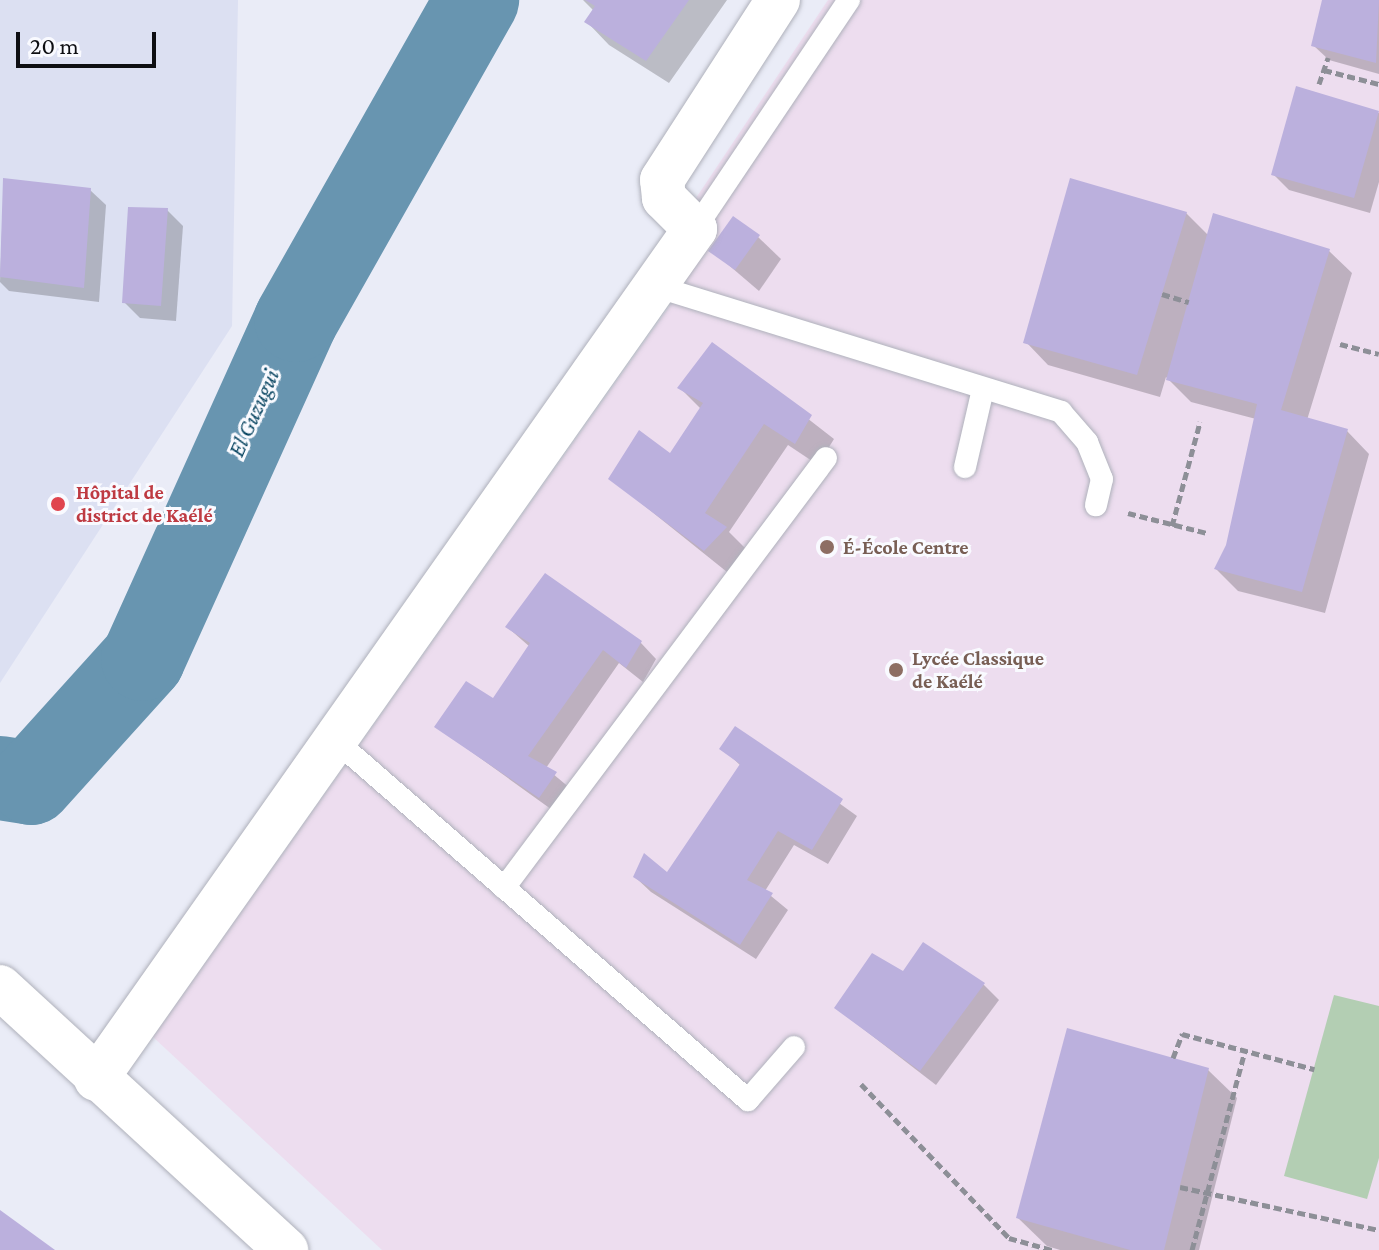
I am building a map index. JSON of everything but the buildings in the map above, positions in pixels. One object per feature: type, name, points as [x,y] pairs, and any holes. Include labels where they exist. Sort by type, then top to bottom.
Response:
[{"type":"street","points":[[96,1079],[658,287],[695,229],[664,198],[662,180],[778,0]]},
{"type":"street","points":[[0,987],[96,1079],[286,1250]]},
{"type":"lane","points":[[695,229],[849,0]]},
{"type":"lane","points":[[658,287],[1061,412],[1087,442],[1102,479],[1096,505]]},
{"type":"lane","points":[[965,467],[983,389]]},
{"type":"lane","points":[[504,888],[826,458]]},
{"type":"lane","points":[[335,740],[748,1100],[794,1047]]},
{"type":"path","points":[[1319,84],[1328,58]]},
{"type":"path","points":[[1324,70],[1379,84]]},
{"type":"path","points":[[1162,294],[1189,302]]},
{"type":"path","points":[[1340,344],[1379,354]]},
{"type":"path","points":[[1172,526],[1200,422]]},
{"type":"path","points":[[1096,505],[1207,533]]},
{"type":"path","points":[[1173,1058],[1182,1034],[1314,1069]]},
{"type":"path","points":[[1192,1250],[1245,1051]]},
{"type":"path","points":[[861,1084],[1009,1238],[1052,1250]]},
{"type":"path","points":[[1180,1187],[1379,1230]]},
{"type":"shaded area","name":"Hôpital de district de Kaélé","points":[[0,0],[238,0],[232,326],[0,683]]},
{"type":"shaded area","name":"Lycée Classique de Kaélé","points":[[828,0],[1379,0],[1379,1250],[382,1250],[153,1037],[671,304],[642,279]]},
{"type":"green space","points":[[1334,995],[1379,1006],[1379,1158],[1367,1199],[1284,1176]]},
{"type":"waterway","name":"El Guzugui","points":[[0,778],[31,783],[143,659],[296,320],[477,0]]},
{"type":"place","name":"Hôpital de district de Kaélé","points":[[58,504]]},
{"type":"place","name":"É-École Centre","points":[[827,547]]},
{"type":"place","name":"Lycée Classique de Kaélé","points":[[896,670]]}]
